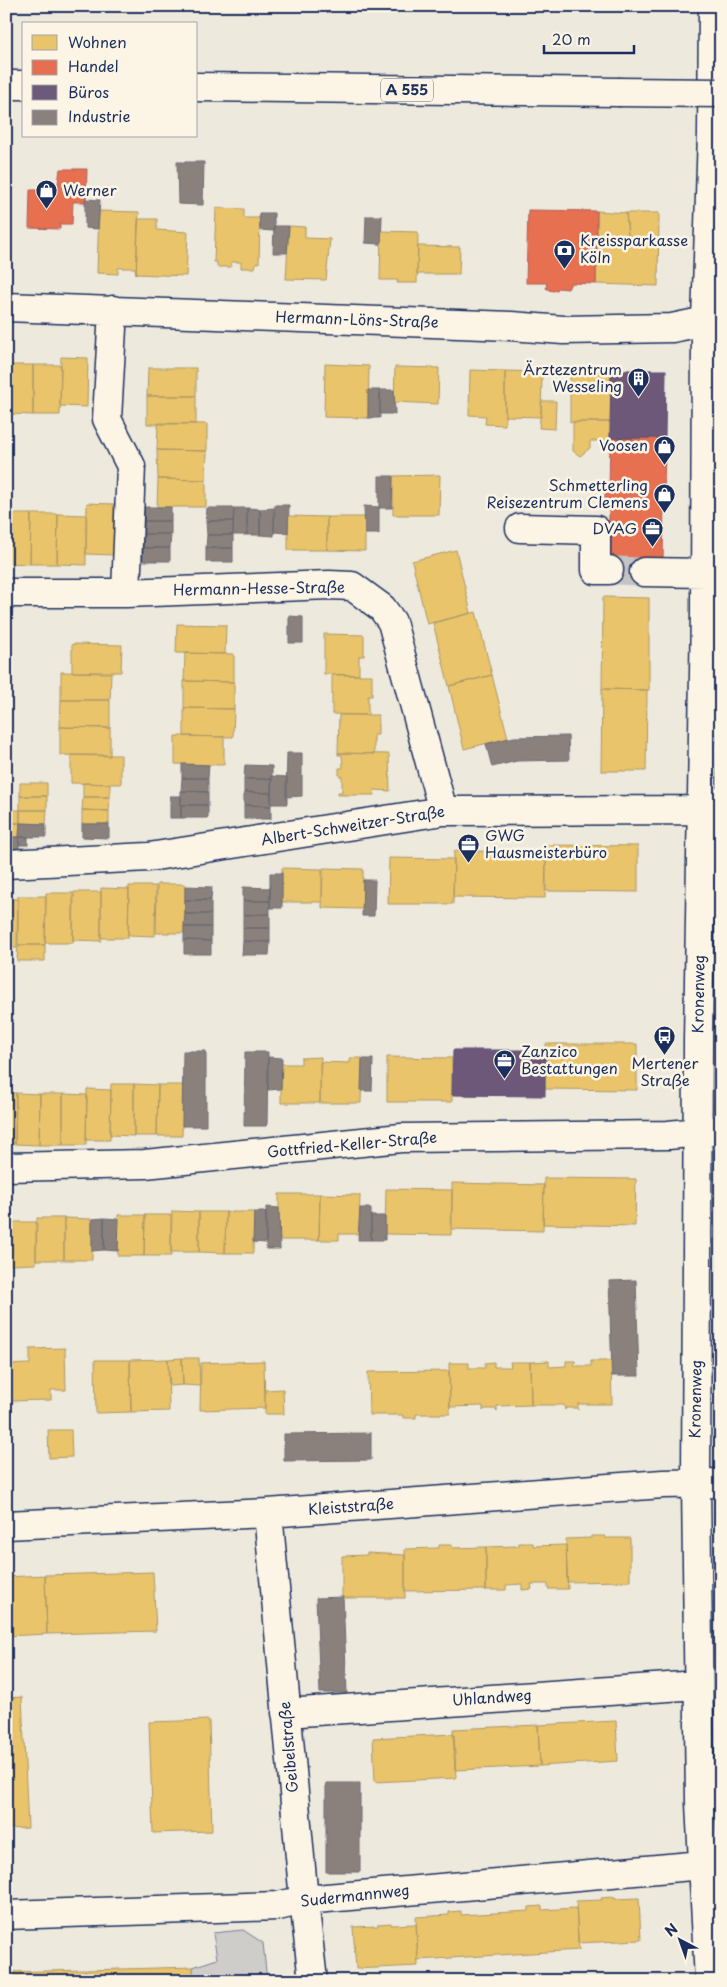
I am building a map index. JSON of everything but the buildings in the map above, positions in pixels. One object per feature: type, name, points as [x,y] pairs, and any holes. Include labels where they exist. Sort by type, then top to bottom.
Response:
[{"type":"main road","name":"Kronenweg","points":[[709,1981],[703,1865],[710,1803],[698,1684],[708,1483],[713,612],[705,574],[714,321],[713,6]]},
{"type":"main road","points":[[6,85],[22,85]]},
{"type":"main road","name":"A 555","points":[[198,87],[721,94]]},
{"type":"main road","name":"Hermann-Löns-Straße","points":[[6,307],[511,326],[563,330],[672,328],[714,321]]},
{"type":"main road","points":[[113,310],[107,419],[131,466],[126,593]]},
{"type":"main road","points":[[520,528],[596,530],[596,570],[609,570]]},
{"type":"main road","points":[[644,572],[705,574]]},
{"type":"main road","name":"Hermann-Hesse-Straße","points":[[6,593],[126,593],[329,585],[352,586],[382,608],[392,622],[443,810]]},
{"type":"main road","name":"Albert-Schweitzer-Straße","points":[[6,864],[149,857],[443,810],[711,806]]},
{"type":"main road","name":"Gottfried-Keller-Straße","points":[[6,1167],[145,1164],[401,1138],[668,1135],[709,1132]]},
{"type":"main road","name":"Kleiststraße","points":[[6,1525],[268,1514],[663,1484],[708,1483]]},
{"type":"main road","name":"Geibelstraße","points":[[268,1514],[313,1981]]},
{"type":"main road","name":"Uhlandweg","points":[[286,1712],[698,1684]]},
{"type":"main road","name":"Sudermannweg","points":[[6,1914],[278,1906],[304,1900],[703,1865]]},
{"type":"shaded area","points":[[243,1930],[263,1943],[267,1981],[193,1981],[193,1967],[217,1959],[213,1933]]},
{"type":"tunnel","points":[[609,570],[644,572]]},
{"type":"place","name":"Werner","points":[[47,210]]},
{"type":"place","name":"Kreissparkasse Köln","points":[[564,269]]},
{"type":"place","name":"Ärztezentrum Wesseling","points":[[638,398]]},
{"type":"place","name":"Voosen","points":[[664,465]]},
{"type":"place","name":"Schmetterling Reisezentrum Clemens","points":[[664,514]]},
{"type":"place","name":"DVAG","points":[[653,548]]},
{"type":"place","name":"GWG Hausmeisterbüro","points":[[469,864]]},
{"type":"place","name":"Mertener Straße","points":[[665,1055]]},
{"type":"place","name":"Zanzico Bestattungen","points":[[505,1080]]}]
